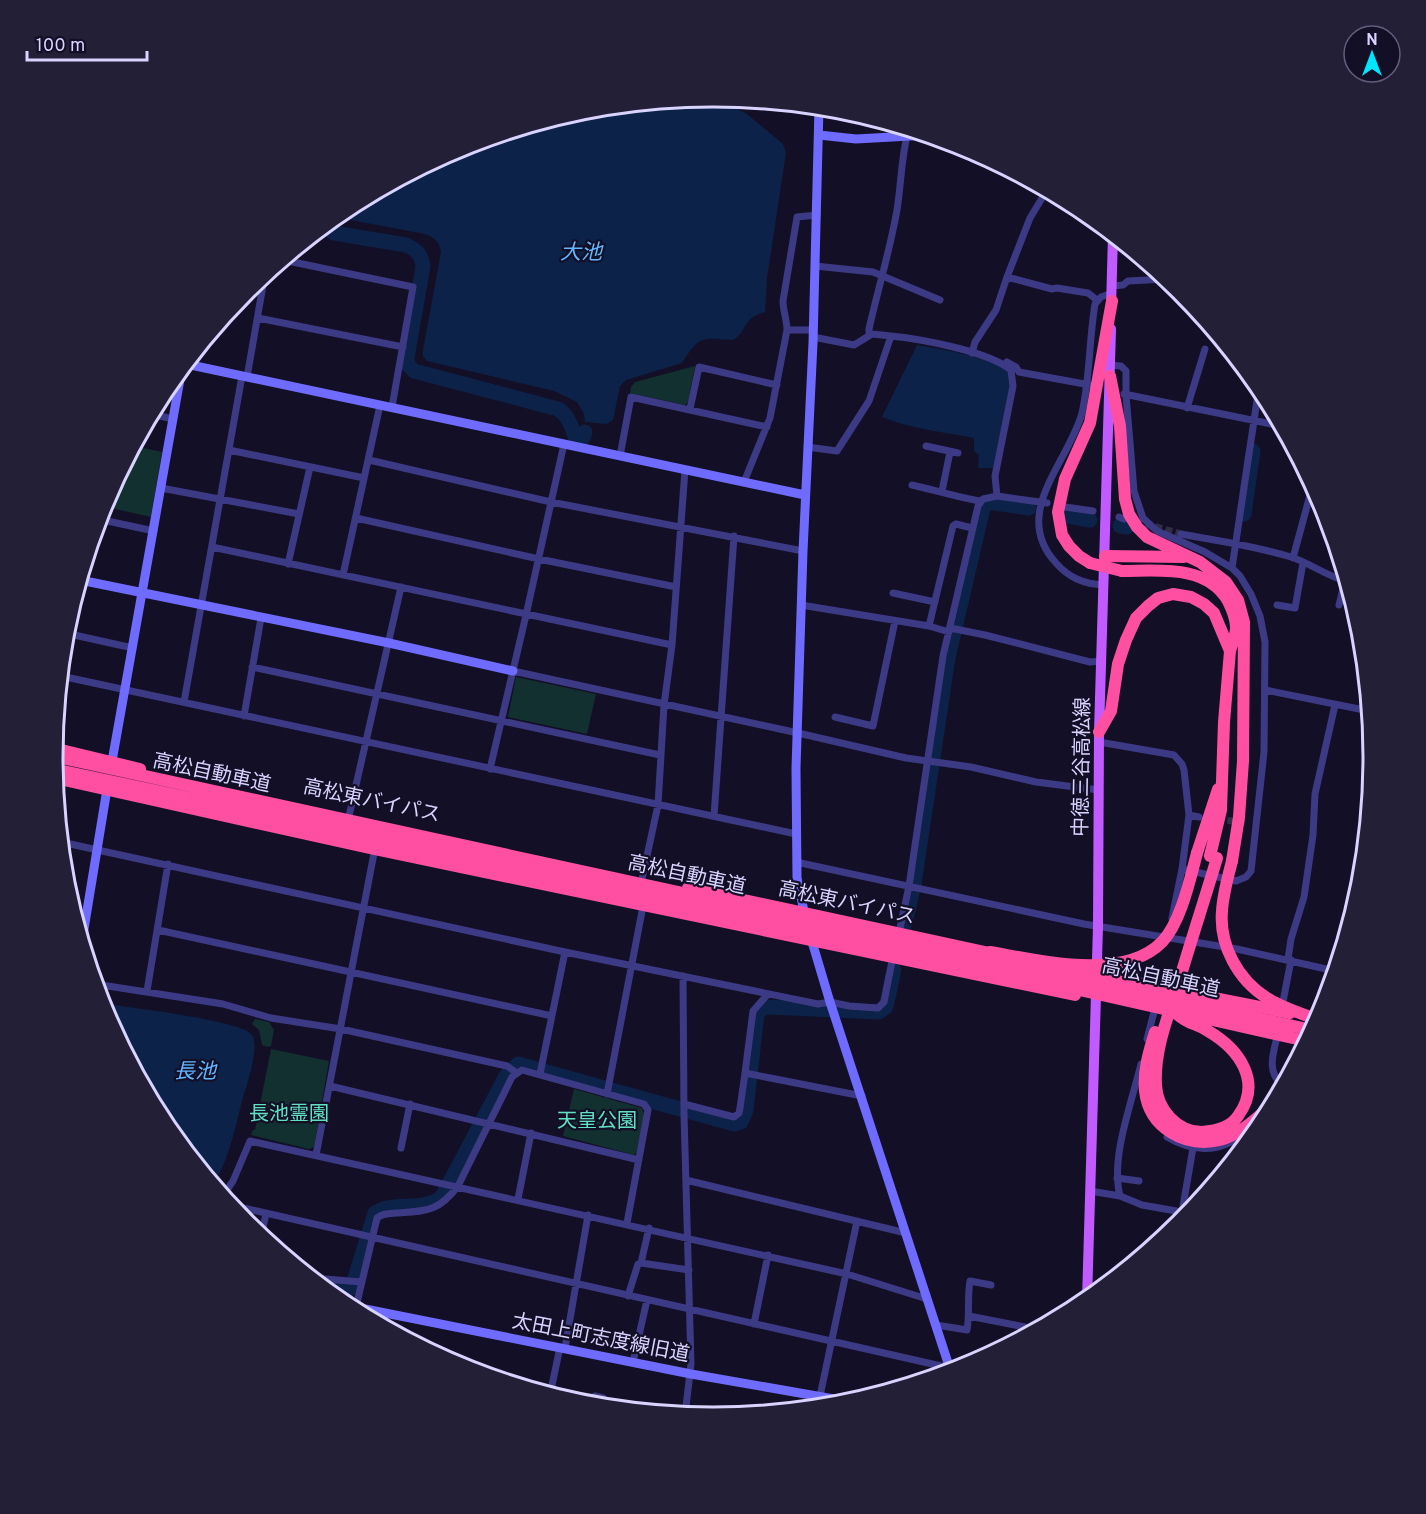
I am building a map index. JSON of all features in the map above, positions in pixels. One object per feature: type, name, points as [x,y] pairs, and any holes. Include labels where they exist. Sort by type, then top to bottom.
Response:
[{"type":"highway","points":[[1112,294],[1090,423],[1065,479],[1058,512],[1062,534],[1069,546],[1090,563],[1122,571],[1174,571],[1204,578],[1216,586],[1226,598],[1233,612],[1236,629],[1230,651],[1224,722],[1221,810],[1214,857],[1150,1046],[1145,1070],[1145,1092],[1150,1111],[1162,1127],[1178,1137],[1197,1142],[1221,1140],[1250,1122]]},
{"type":"highway","points":[[1110,370],[1120,426],[1125,499],[1129,514],[1147,537],[1189,556],[1226,582],[1238,600],[1244,622],[1244,722],[1239,817],[1221,914],[1225,942],[1235,966],[1265,997],[1309,1016]]},
{"type":"highway","points":[[1105,556],[1189,556]]},
{"type":"highway","points":[[1100,737],[1111,711],[1118,664],[1126,640],[1136,618],[1158,598],[1173,594],[1191,597],[1204,604],[1214,613],[1230,651]]},
{"type":"highway","name":"高松東バイパス","points":[[63,751],[642,879],[1096,976],[1308,1018]]},
{"type":"highway","name":"高松自動車道","points":[[63,758],[328,818],[1304,1028]]},
{"type":"highway","name":"高松自動車道","points":[[63,771],[963,964],[1297,1041]]},
{"type":"highway","points":[[861,932],[1053,962],[1094,964],[1130,960],[1152,950],[1164,940],[1183,901],[1222,778]]},
{"type":"highway","points":[[64,780],[374,849],[1297,1042]]},
{"type":"highway","points":[[1174,1012],[1188,1023],[1207,1030],[1232,1048],[1244,1065],[1249,1087],[1244,1108],[1236,1120],[1219,1129],[1200,1132],[1183,1128],[1169,1117],[1160,1103],[1155,1070],[1159,1047],[1227,811],[1241,780]]},
{"type":"main road","name":"中徳三谷高松線","points":[[1088,1287],[1098,926],[1101,661],[1113,244]]},
{"type":"street","points":[[819,116],[813,333],[801,605],[797,878],[804,913],[830,1004],[948,1363]]},
{"type":"street","points":[[819,135],[856,139],[901,135]]},
{"type":"street","points":[[872,334],[869,333],[868,328],[894,227],[901,160],[910,137]]},
{"type":"street","points":[[972,353],[975,342],[996,310],[1030,218],[1043,197]]},
{"type":"street","points":[[744,482],[767,427],[777,385],[787,330],[783,301],[797,217],[817,215]]},
{"type":"street","points":[[292,262],[413,287],[392,407]]},
{"type":"street","points":[[815,266],[864,270],[940,300]]},
{"type":"street","points":[[1007,277],[1052,289],[1088,293],[1097,300]]},
{"type":"street","points":[[1104,585],[1090,585],[1078,580],[1054,562],[1040,533],[1038,511],[1071,442],[1082,413],[1088,384],[1093,311],[1097,300],[1112,294],[1128,281],[1154,280]]},
{"type":"street","points":[[184,702],[229,450],[264,287]]},
{"type":"street","points":[[258,318],[403,347]]},
{"type":"street","points":[[787,330],[813,333],[854,345],[872,334],[917,339],[972,353],[1006,365],[1014,377],[996,476],[997,496]]},
{"type":"street","points":[[807,447],[837,451],[869,401],[891,336]]},
{"type":"street","points":[[1187,408],[1205,349]]},
{"type":"street","points":[[984,357],[1003,360],[1016,367],[1019,372],[1088,384]]},
{"type":"street","points":[[194,366],[805,495]]},
{"type":"street","points":[[1110,370],[1121,366],[1126,371],[1125,394],[1134,491],[1143,518],[1157,531],[1205,552],[1232,568],[1240,576],[1260,616],[1265,642],[1264,752],[1251,871],[1236,882],[1182,869]]},
{"type":"street","points":[[690,409],[699,367],[777,385]]},
{"type":"street","points":[[85,925],[178,388]]},
{"type":"street","points":[[1125,394],[1270,423]]},
{"type":"street","points":[[620,456],[632,397],[767,427]]},
{"type":"street","points":[[1232,568],[1257,402]]},
{"type":"street","points":[[343,575],[380,405]]},
{"type":"street","points":[[160,416],[173,419]]},
{"type":"street","points":[[490,769],[564,444]]},
{"type":"street","points":[[926,446],[954,453],[942,491]]},
{"type":"street","points":[[229,450],[364,478]]},
{"type":"street","points":[[369,460],[551,502],[803,551]]},
{"type":"street","points":[[288,564],[310,467]]},
{"type":"street","points":[[642,879],[658,805],[664,705],[672,645],[686,470]]},
{"type":"street","points":[[912,485],[980,501]]},
{"type":"street","points":[[161,488],[299,514]]},
{"type":"street","points":[[899,933],[911,886],[952,629],[972,528],[980,501],[988,496],[997,496],[1044,502]]},
{"type":"street","points":[[1293,558],[1309,498]]},
{"type":"street","points":[[1065,507],[1093,511]]},
{"type":"street","points":[[356,518],[676,587]]},
{"type":"street","points":[[107,521],[154,531]]},
{"type":"street","points":[[928,626],[953,526],[956,524],[972,528]]},
{"type":"street","points":[[1181,534],[1237,544],[1293,558],[1338,579]]},
{"type":"street","points":[[714,816],[734,536]]},
{"type":"street","points":[[212,547],[672,645]]},
{"type":"street","points":[[1277,605],[1295,608],[1303,563]]},
{"type":"street","points":[[87,581],[389,643],[930,762],[971,767],[1036,782],[1099,790]]},
{"type":"street","points":[[350,816],[401,587]]},
{"type":"street","points":[[894,593],[935,602]]},
{"type":"street","points":[[1339,605],[1342,594]]},
{"type":"street","points":[[801,605],[985,635],[1090,662],[1101,661]]},
{"type":"street","points":[[244,716],[261,618]]},
{"type":"street","points":[[835,717],[873,726],[895,621]]},
{"type":"street","points":[[74,635],[133,648]]},
{"type":"street","points":[[252,667],[660,755]]},
{"type":"street","points":[[68,678],[796,834]]},
{"type":"street","points":[[1265,690],[1361,710]]},
{"type":"street","points":[[1277,1080],[1272,1070],[1276,1039],[1292,939],[1304,897],[1313,835],[1315,794],[1335,705]]},
{"type":"street","points":[[1100,737],[1174,755],[1182,764],[1189,815],[1182,869],[1168,938]]},
{"type":"street","points":[[1189,815],[1199,817]]},
{"type":"street","points":[[316,1155],[380,822]]},
{"type":"street","points":[[1247,823],[1256,825]]},
{"type":"street","points":[[69,844],[363,909],[818,1004],[878,1008],[884,1002],[893,956]]},
{"type":"street","points":[[796,862],[1098,926],[1290,960],[1328,969]]},
{"type":"street","points":[[147,991],[168,864]]},
{"type":"street","points":[[608,1090],[643,906]]},
{"type":"street","points":[[158,930],[552,1016]]},
{"type":"street","points":[[540,1071],[564,952]]},
{"type":"street","points":[[683,976],[691,1374],[686,1406]]},
{"type":"street","points":[[104,985],[223,1004],[271,1018],[341,1029],[507,1066],[516,1072]]},
{"type":"street","points":[[684,1108],[734,1117],[739,1113],[748,1073],[753,1011],[768,994]]},
{"type":"street","points":[[1120,1196],[1117,1178],[1131,1098],[1154,1012]]},
{"type":"street","points":[[357,1300],[358,1282],[369,1237],[378,1218],[381,1215],[437,1208],[448,1199],[452,1185],[484,1122],[512,1077],[516,1072],[522,1070],[540,1071],[608,1090],[644,1104],[648,1110],[627,1223]]},
{"type":"street","points":[[748,1073],[862,1096]]},
{"type":"street","points":[[1139,1074],[1144,1106],[1157,1127],[1166,1136],[1181,1145],[1210,1149],[1238,1139]]},
{"type":"street","points":[[330,1086],[639,1160]]},
{"type":"street","points":[[400,1148],[410,1104]]},
{"type":"street","points":[[518,1199],[531,1133]]},
{"type":"street","points":[[227,1190],[250,1141],[627,1223],[847,1274],[927,1299]]},
{"type":"street","points":[[1183,1206],[1193,1148]]},
{"type":"street","points":[[1117,1178],[1139,1181]]},
{"type":"street","points":[[686,1180],[906,1233]]},
{"type":"street","points":[[1090,1191],[1120,1196],[1142,1205],[1178,1211]]},
{"type":"street","points":[[245,1209],[754,1323],[938,1367]]},
{"type":"street","points":[[263,1227],[266,1214]]},
{"type":"street","points":[[552,1387],[576,1283],[588,1215]]},
{"type":"street","points":[[816,1396],[832,1341],[857,1221]]},
{"type":"street","points":[[628,1296],[638,1264],[641,1263],[649,1228]]},
{"type":"street","points":[[754,1323],[768,1256]]},
{"type":"street","points":[[641,1263],[689,1270]]},
{"type":"street","points":[[326,1279],[358,1282]]},
{"type":"street","points":[[936,1325],[967,1330],[969,1316],[967,1296],[970,1281],[991,1285]]},
{"type":"street","points":[[633,1362],[646,1300]]},
{"type":"street","name":"太田上町志度線旧道","points":[[373,1310],[691,1374],[824,1397]]},
{"type":"street","points":[[969,1316],[1025,1327]]},
{"type":"green space","points":[[695,366],[688,402],[685,405],[630,393],[635,382]]},
{"type":"green space","points":[[142,448],[162,452],[151,517],[112,508]]},
{"type":"green space","points":[[516,677],[596,694],[587,734],[508,717]]},
{"type":"green space","points":[[255,1019],[269,1022],[274,1030],[271,1046],[262,1045],[259,1030],[252,1024]]},
{"type":"green space","name":"長池霊園","points":[[271,1049],[329,1061],[314,1147],[309,1149],[251,1135],[255,1130]]},
{"type":"green space","name":"天皇公園","points":[[574,1089],[642,1108],[644,1114],[637,1152],[634,1155],[563,1136]]},
{"type":"water","name":"大池","points":[[670,108],[735,108],[747,114],[783,144],[786,153],[767,278],[765,312],[748,321],[738,337],[733,340],[702,340],[693,347],[682,363],[626,380],[620,386],[613,420],[607,424],[585,422],[584,414],[577,402],[554,391],[427,361],[423,356],[423,350],[441,252],[438,243],[425,234],[348,220],[388,194],[464,156],[504,141],[586,119]]},
{"type":"water","points":[[917,345],[978,358],[1009,372],[1010,388],[993,468],[978,468],[979,455],[974,451],[974,438],[916,427],[882,417]]},
{"type":"water","name":"長池","points":[[111,1005],[206,1019],[244,1029],[252,1035],[255,1048],[250,1075],[228,1153],[217,1177],[197,1153],[150,1082]]},
{"type":"waterway","points":[[331,231],[406,245],[420,255],[423,266],[407,358],[408,365],[414,371],[558,409],[567,417],[575,436],[583,438],[585,432]]},
{"type":"waterway","points":[[1244,514],[1253,451]]},
{"type":"waterway","points":[[905,923],[914,884],[948,658],[983,508],[988,502],[1029,508]]},
{"type":"waterway","points":[[1068,516],[1090,520]]},
{"type":"waterway","points":[[1120,526],[1127,527]]},
{"type":"waterway","points":[[340,1289],[352,1288],[375,1213],[391,1207],[418,1206],[434,1202],[442,1197],[506,1076],[518,1064],[734,1124],[741,1122],[746,1110],[757,1014],[763,1008],[879,1012],[886,1007],[894,970]]},
{"type":"tunnel","points":[[1135,521],[1181,534]]},
{"type":"tunnel","points":[[1217,819],[1247,823]]}]
